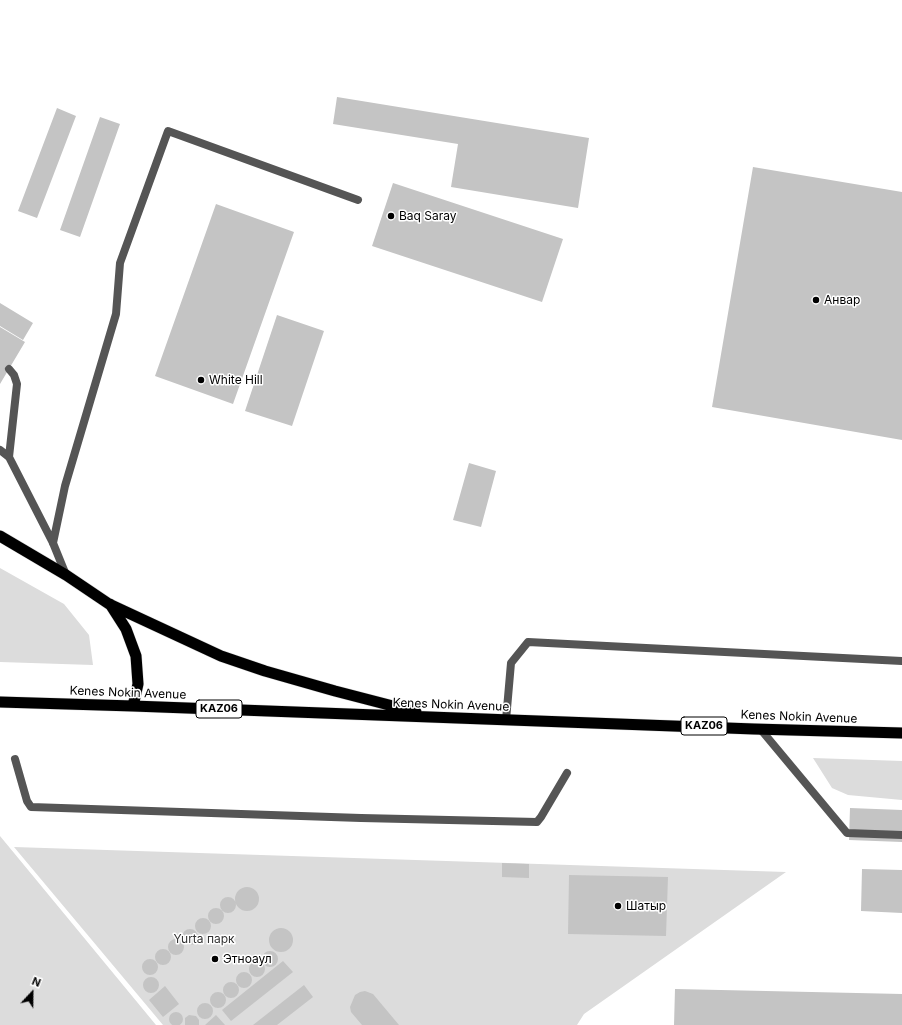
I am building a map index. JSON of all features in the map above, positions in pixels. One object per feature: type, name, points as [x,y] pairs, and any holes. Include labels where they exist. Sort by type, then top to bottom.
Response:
[{"type":"highway","points":[[0,536],[66,575],[109,604],[221,656],[265,671],[335,691],[438,717]]},
{"type":"highway","points":[[109,604],[126,629],[136,656],[138,684],[133,706]]},
{"type":"highway","name":"Kenes Nokin Avenue","points":[[0,702],[902,733]]},
{"type":"lane","points":[[52,543],[65,486],[116,314],[120,263],[168,131],[358,200]]},
{"type":"lane","points":[[9,369],[14,375],[17,384],[9,457]]},
{"type":"lane","points":[[0,450],[9,457],[52,543],[66,575]]},
{"type":"lane","points":[[506,720],[511,663],[528,642],[902,661]]},
{"type":"lane","points":[[754,729],[762,731],[847,833],[902,835]]},
{"type":"lane","points":[[14,759],[27,801],[31,807],[537,822],[567,773]]},
{"type":"green space","points":[[0,568],[64,604],[89,635],[93,665],[0,662]]},
{"type":"green space","points":[[813,758],[902,761],[902,800],[848,795],[832,788]]},
{"type":"green space","points":[[0,836],[156,1025],[0,1025]]},
{"type":"green space","name":"Yurta парк","points":[[14,847],[786,872],[584,1014],[577,1025],[163,1025]]},
{"type":"building","points":[[337,97],[589,138],[578,208],[451,187],[458,144],[333,124]]},
{"type":"building","points":[[57,108],[76,116],[37,218],[18,211]]},
{"type":"building","points":[[100,117],[120,124],[80,237],[60,230]]},
{"type":"building","name":"Анвар","points":[[753,167],[902,192],[902,440],[712,407]]},
{"type":"building","points":[[393,183],[563,239],[542,302],[372,246]]},
{"type":"building","points":[[216,204],[294,232],[233,404],[155,376]]},
{"type":"building","points":[[0,303],[33,323],[23,340],[0,326]]},
{"type":"building","points":[[277,315],[324,331],[292,426],[245,411]]},
{"type":"building","points":[[0,327],[25,342],[0,384]]},
{"type":"building","points":[[469,463],[496,471],[481,527],[453,520]]},
{"type":"building","points":[[850,808],[902,810],[902,842],[849,840]]},
{"type":"building","points":[[502,863],[529,864],[529,878],[502,877]]},
{"type":"building","points":[[862,869],[902,870],[902,913],[861,911]]},
{"type":"building","name":"Шатыр","points":[[569,875],[668,877],[666,936],[568,934]]},
{"type":"building","points":[[247,887],[256,890],[259,899],[256,908],[247,911],[238,908],[235,899],[238,890]]},
{"type":"building","points":[[228,897],[235,902],[236,905],[231,912],[228,913],[221,908],[220,905],[225,898]]},
{"type":"building","points":[[216,908],[223,913],[224,916],[219,923],[216,924],[209,919],[208,916],[213,909]]},
{"type":"building","points":[[203,918],[210,923],[211,926],[206,933],[203,934],[196,929],[195,926],[200,919]]},
{"type":"building","points":[[281,928],[290,931],[293,940],[290,949],[281,952],[272,949],[269,940],[272,931]]},
{"type":"building","points":[[190,929],[197,934],[198,937],[193,944],[190,945],[183,940],[182,937],[187,930]]},
{"type":"building","points":[[176,939],[183,944],[184,947],[179,954],[176,955],[169,950],[168,947],[173,940]]},
{"type":"building","points":[[163,949],[170,954],[171,957],[166,964],[163,965],[156,960],[155,957],[160,950]]},
{"type":"building","points":[[270,951],[277,956],[278,959],[273,966],[270,967],[263,962],[262,959],[267,952]]},
{"type":"building","points":[[150,959],[157,964],[158,967],[153,974],[150,975],[143,970],[142,967],[147,960]]},
{"type":"building","points":[[257,961],[264,966],[265,969],[260,976],[257,977],[250,972],[249,969],[254,962]]},
{"type":"building","points":[[283,961],[293,972],[231,1021],[222,1010]]},
{"type":"building","points":[[244,972],[251,977],[252,980],[247,987],[244,988],[237,983],[236,980],[241,973]]},
{"type":"building","points":[[151,977],[158,982],[159,985],[154,992],[151,993],[144,988],[143,985],[148,978]]},
{"type":"building","points":[[231,982],[238,987],[239,990],[234,997],[231,998],[224,993],[223,990],[228,983]]},
{"type":"building","points":[[304,985],[313,997],[277,1025],[253,1025]]},
{"type":"building","points":[[165,986],[179,1004],[163,1017],[149,1000]]},
{"type":"building","points":[[675,989],[902,994],[902,1025],[674,1025]]},
{"type":"building","points":[[365,991],[373,994],[399,1025],[362,1025],[351,1012],[350,1007],[355,995]]},
{"type":"building","points":[[218,992],[225,997],[226,1000],[221,1007],[218,1008],[211,1003],[210,1000],[215,993]]},
{"type":"building","points":[[205,1003],[212,1008],[213,1011],[208,1018],[205,1019],[198,1014],[197,1011],[202,1004]]},
{"type":"building","points":[[173,1012],[179,1012],[183,1016],[183,1022],[179,1026],[173,1026],[169,1022],[169,1016]]},
{"type":"building","points":[[189,1015],[196,1016],[199,1020],[199,1025],[185,1025],[185,1018]]},
{"type":"building","points":[[216,1015],[225,1025],[205,1025]]},
{"type":"place","name":"Baq Saray","points":[[391,216]]},
{"type":"place","name":"Анвар","points":[[816,300]]},
{"type":"place","name":"White Hill","points":[[201,380]]},
{"type":"place","name":"Шатыр","points":[[618,906]]},
{"type":"place","name":"Этноаул","points":[[215,959]]}]
